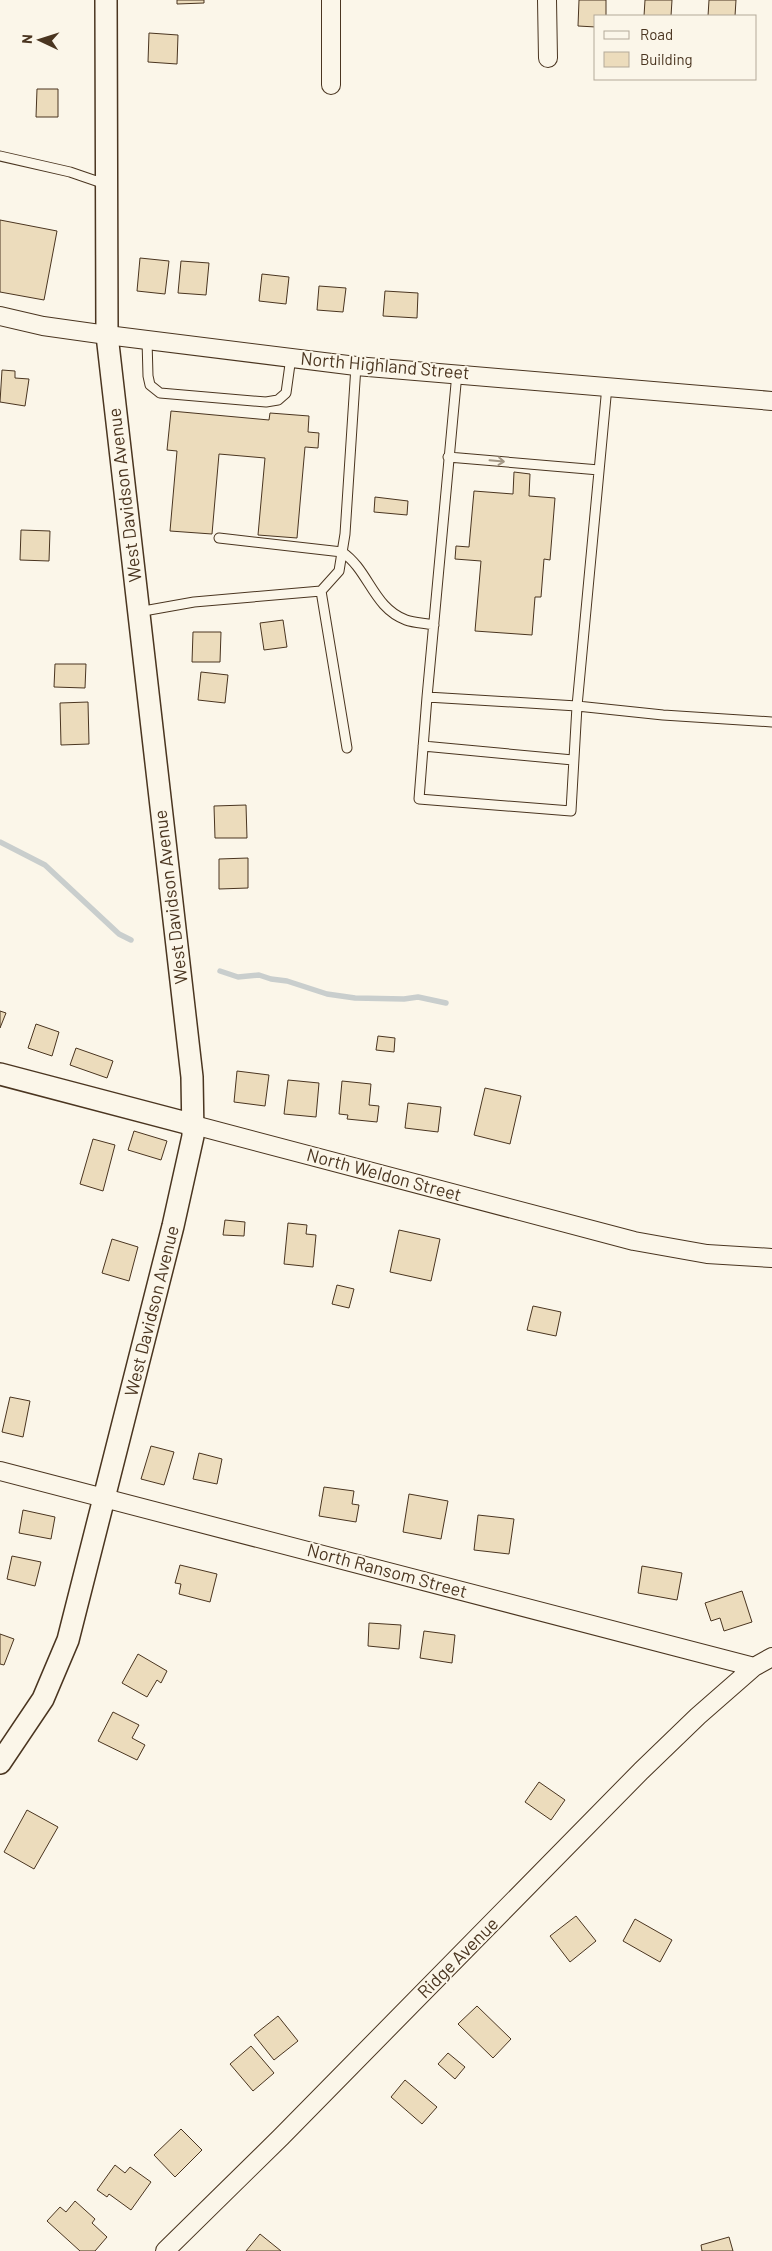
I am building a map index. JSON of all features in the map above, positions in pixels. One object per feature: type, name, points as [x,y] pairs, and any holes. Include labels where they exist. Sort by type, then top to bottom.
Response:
[{"type":"street","name":"West Davidson Avenue","points":[[0,1763],[43,1699],[60,1664],[68,1640],[173,1226],[194,1125],[192,1077],[107,335],[105,184],[106,0]]},
{"type":"street","points":[[331,0],[331,85]]},
{"type":"street","points":[[547,0],[548,58]]},
{"type":"street","name":"North Highland Street","points":[[0,316],[43,326],[107,335],[356,366],[772,401]]},
{"type":"street","name":"North Weldon Street","points":[[0,1074],[634,1241],[707,1254],[772,1258]]},
{"type":"street","name":"North Ransom Street","points":[[0,1471],[754,1668]]},
{"type":"street","points":[[754,1668],[772,1657]]},
{"type":"street","name":"Ridge Avenue","points":[[165,2251],[281,2138],[641,1771],[698,1716],[754,1668]]},
{"type":"lane","points":[[0,156],[70,172],[105,184]]},
{"type":"lane","points":[[147,340],[150,385],[160,393],[266,402],[278,400],[286,393],[291,357]]},
{"type":"lane","points":[[138,612],[213,600],[321,591],[339,571],[348,498],[356,366]]},
{"type":"lane","points":[[456,373],[419,799],[571,811],[577,706],[607,386]]},
{"type":"lane","points":[[448,457],[599,470]]},
{"type":"lane","points":[[219,538],[342,552],[352,559],[380,602],[392,613],[407,621],[434,625]]},
{"type":"lane","points":[[321,591],[347,748]]},
{"type":"lane","points":[[427,697],[577,706],[663,715],[772,722]]},
{"type":"lane","points":[[423,746],[573,760]]},
{"type":"building","points":[[177,0],[204,0],[204,3],[177,4]]},
{"type":"building","points":[[579,0],[606,0],[606,15],[594,15],[594,27],[578,26]]},
{"type":"building","points":[[645,0],[672,0],[671,15],[644,15]]},
{"type":"building","points":[[709,0],[736,0],[735,15],[708,15]]},
{"type":"building","points":[[149,33],[178,35],[177,64],[148,62]]},
{"type":"building","points":[[37,89],[58,89],[58,117],[36,117]]},
{"type":"building","points":[[0,220],[57,231],[44,300],[0,292]]},
{"type":"building","points":[[140,258],[169,261],[165,294],[137,291]]},
{"type":"building","points":[[181,261],[209,263],[206,295],[178,293]]},
{"type":"building","points":[[262,274],[289,277],[286,304],[259,301]]},
{"type":"building","points":[[319,286],[346,288],[343,312],[317,310]]},
{"type":"building","points":[[385,291],[418,293],[417,318],[383,316]]},
{"type":"building","points":[[2,370],[15,371],[15,378],[29,379],[25,406],[0,402]]},
{"type":"building","points":[[171,411],[269,420],[270,413],[309,416],[308,432],[319,433],[318,448],[305,447],[297,538],[258,535],[265,458],[219,454],[212,534],[170,531],[177,451],[167,450]]},
{"type":"building","points":[[514,472],[530,474],[529,496],[555,498],[550,560],[544,559],[541,597],[535,597],[532,635],[475,631],[481,561],[455,559],[456,546],[469,547],[474,491],[513,494]]},
{"type":"building","points":[[375,497],[408,501],[407,515],[374,512]]},
{"type":"building","points":[[21,530],[50,531],[49,561],[20,560]]},
{"type":"building","points":[[283,620],[287,647],[264,650],[260,623]]},
{"type":"building","points":[[193,632],[221,632],[220,662],[192,662]]},
{"type":"building","points":[[55,664],[86,664],[85,688],[54,687]]},
{"type":"building","points":[[201,672],[228,675],[225,703],[198,700]]},
{"type":"building","points":[[88,702],[89,744],[61,745],[60,703]]},
{"type":"building","points":[[246,805],[247,838],[215,838],[214,806]]},
{"type":"building","points":[[248,858],[248,888],[219,889],[219,859]]},
{"type":"building","points":[[0,1011],[6,1013],[0,1028]]},
{"type":"building","points":[[36,1024],[59,1032],[52,1056],[28,1048]]},
{"type":"building","points":[[378,1036],[395,1038],[394,1052],[376,1050]]},
{"type":"building","points":[[76,1048],[113,1061],[107,1078],[70,1065]]},
{"type":"building","points":[[237,1071],[269,1075],[265,1106],[234,1102]]},
{"type":"building","points":[[288,1080],[319,1083],[316,1117],[284,1114]]},
{"type":"building","points":[[342,1081],[371,1084],[369,1105],[379,1106],[377,1122],[347,1119],[348,1115],[339,1114]]},
{"type":"building","points":[[485,1088],[521,1096],[510,1144],[474,1135]]},
{"type":"building","points":[[408,1103],[441,1107],[438,1132],[405,1128]]},
{"type":"building","points":[[134,1131],[167,1141],[161,1160],[128,1150]]},
{"type":"building","points":[[93,1139],[115,1145],[103,1191],[80,1184]]},
{"type":"building","points":[[225,1220],[245,1222],[244,1236],[223,1235]]},
{"type":"building","points":[[288,1223],[307,1225],[306,1234],[316,1235],[313,1267],[284,1264]]},
{"type":"building","points":[[399,1230],[440,1239],[431,1281],[390,1272]]},
{"type":"building","points":[[112,1239],[138,1247],[129,1281],[102,1273]]},
{"type":"building","points":[[337,1285],[354,1289],[349,1308],[332,1304]]},
{"type":"building","points":[[533,1306],[561,1312],[556,1336],[527,1330]]},
{"type":"building","points":[[10,1397],[30,1401],[23,1437],[2,1432]]},
{"type":"building","points":[[151,1446],[174,1452],[164,1485],[141,1479]]},
{"type":"building","points":[[199,1453],[222,1459],[217,1484],[193,1479]]},
{"type":"building","points":[[324,1487],[354,1491],[352,1504],[359,1505],[356,1522],[319,1516]]},
{"type":"building","points":[[409,1494],[448,1501],[441,1539],[403,1532]]},
{"type":"building","points":[[23,1510],[55,1517],[51,1539],[19,1533]]},
{"type":"building","points":[[478,1515],[514,1519],[509,1554],[474,1550]]},
{"type":"building","points":[[12,1556],[41,1562],[35,1586],[7,1579]]},
{"type":"building","points":[[180,1565],[217,1574],[210,1602],[179,1594],[181,1584],[175,1583]]},
{"type":"building","points":[[642,1566],[682,1573],[677,1600],[638,1593]]},
{"type":"building","points":[[742,1591],[752,1622],[724,1631],[720,1618],[711,1621],[705,1603]]},
{"type":"building","points":[[369,1623],[401,1625],[399,1649],[368,1646]]},
{"type":"building","points":[[424,1631],[455,1635],[452,1663],[420,1658]]},
{"type":"building","points":[[0,1634],[14,1639],[4,1665],[0,1664]]},
{"type":"building","points":[[138,1654],[167,1671],[161,1683],[157,1680],[147,1697],[122,1683]]},
{"type":"building","points":[[113,1712],[139,1725],[132,1738],[145,1745],[137,1760],[98,1741]]},
{"type":"building","points":[[539,1782],[565,1800],[551,1820],[525,1802]]},
{"type":"building","points":[[27,1810],[58,1827],[34,1869],[4,1852]]},
{"type":"building","points":[[576,1916],[596,1941],[570,1962],[550,1936]]},
{"type":"building","points":[[635,1919],[672,1940],[660,1962],[623,1941]]},
{"type":"building","points":[[477,2006],[511,2039],[493,2058],[458,2024]]},
{"type":"building","points":[[278,2016],[298,2041],[274,2060],[254,2035]]},
{"type":"building","points":[[251,2046],[274,2073],[253,2091],[230,2064]]},
{"type":"building","points":[[448,2053],[465,2067],[455,2079],[438,2064]]},
{"type":"building","points":[[405,2080],[437,2107],[422,2124],[391,2097]]},
{"type":"building","points":[[181,2129],[202,2150],[175,2177],[154,2155]]},
{"type":"building","points":[[115,2165],[125,2173],[130,2167],[151,2182],[131,2210],[109,2194],[107,2197],[97,2190]]},
{"type":"building","points":[[75,2201],[95,2219],[92,2223],[107,2237],[95,2251],[80,2251],[47,2221],[60,2207],[66,2212]]},
{"type":"building","points":[[260,2234],[281,2251],[246,2251]]},
{"type":"building","points":[[729,2237],[733,2251],[702,2251],[701,2245]]},
{"type":"waterway","points":[[0,842],[45,865],[119,934],[131,940]]},
{"type":"waterway","points":[[220,971],[238,977],[259,975],[287,981],[327,994],[355,998],[404,999],[418,997],[446,1003]]}]
